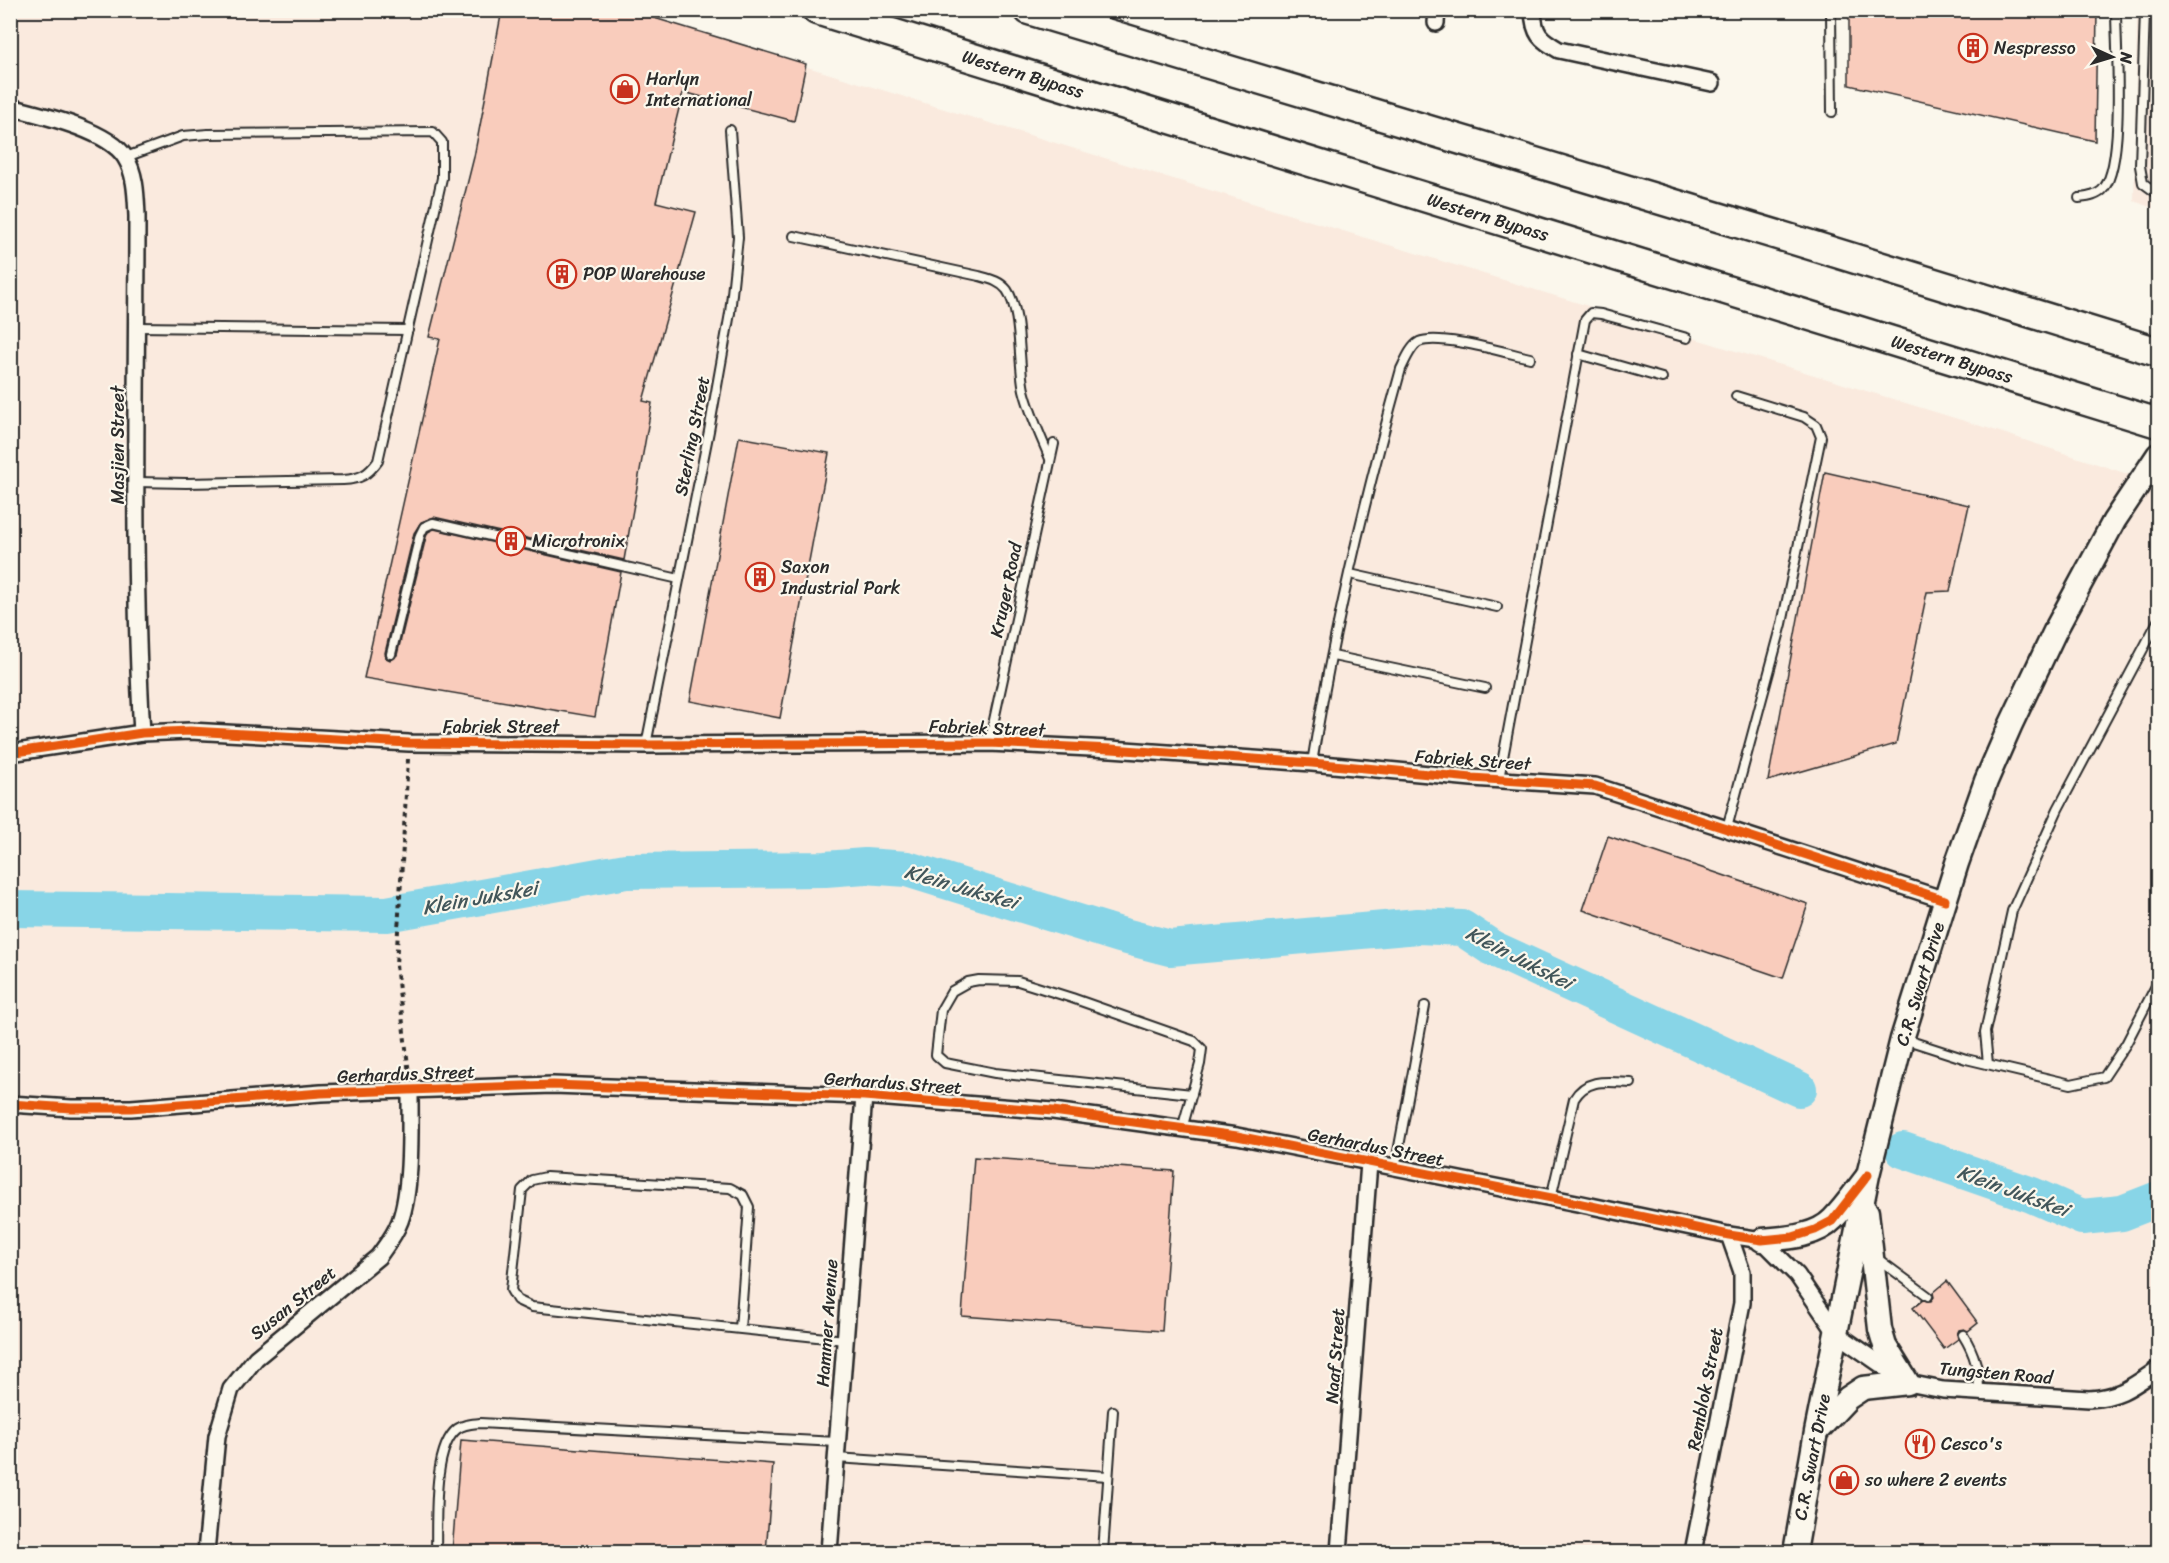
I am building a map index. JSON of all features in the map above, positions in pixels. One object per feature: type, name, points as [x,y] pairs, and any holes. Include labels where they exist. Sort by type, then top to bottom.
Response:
[{"type":"highway","name":"Western Bypass","points":[[817,10],[2158,423]]},
{"type":"highway","points":[[1029,10],[2158,352]]},
{"type":"street","points":[[1533,10],[1533,21],[1540,39],[1559,50],[1712,83]]},
{"type":"street","points":[[10,106],[55,119],[94,134],[109,141],[126,158]]},
{"type":"street","name":"Masjien Street","points":[[126,158],[133,174],[137,205],[138,660],[142,733]]},
{"type":"street","name":"C.R. Swart Drive","points":[[1795,1552],[1816,1432],[1867,1182],[1902,1039],[1945,900],[1986,781],[2056,628],[2114,521],[2158,455]]},
{"type":"street","name":"Fabriek Street","points":[[10,753],[142,733],[212,732],[409,743],[646,745],[988,743],[1312,763],[1595,786],[1945,900]]},
{"type":"street","name":"Gerhardus Street","points":[[10,1104],[71,1108],[131,1108],[321,1093],[553,1084],[864,1096],[1053,1112],[1273,1142],[1762,1240]]},
{"type":"street","name":"Susan Street","points":[[206,1552],[217,1436],[231,1389],[256,1359],[378,1257],[393,1237],[400,1221],[407,1182],[410,1090]]},
{"type":"street","name":"Hammer Avenue","points":[[829,1552],[864,1096]]},
{"type":"street","name":"Naaf Street","points":[[1339,1552],[1369,1163]]},
{"type":"street","points":[[1762,1240],[1793,1237],[1815,1230],[1832,1221],[1867,1182]]},
{"type":"street","points":[[1816,1432],[1848,1398],[1863,1388],[1908,1383],[1885,1347],[1880,1329],[1867,1182]]},
{"type":"street","name":"Remblok Street","points":[[1693,1552],[1742,1303],[1742,1272],[1730,1235]]},
{"type":"street","points":[[1762,1240],[1797,1275],[1837,1334]]},
{"type":"street","name":"Tungsten Road","points":[[1837,1334],[1908,1383],[1943,1390],[2062,1398],[2107,1398],[2119,1394],[2158,1369]]},
{"type":"lane","points":[[1831,10],[1832,112]]},
{"type":"lane","points":[[2079,198],[2091,196],[2103,189],[2110,176],[2115,152],[2117,131],[2116,10]]},
{"type":"lane","points":[[2145,10],[2140,166],[2143,183],[2158,194]]},
{"type":"lane","name":"Sterling Street","points":[[646,745],[730,314],[738,237],[730,130]]},
{"type":"lane","points":[[126,158],[183,136],[208,134],[433,132],[442,142],[442,178],[378,460],[370,472],[358,479],[343,480],[137,482]]},
{"type":"lane","points":[[794,236],[979,276],[1002,284],[1014,307],[1025,392],[1031,414],[1050,459]]},
{"type":"lane","points":[[1499,779],[1585,320],[1590,314],[1601,314],[1687,338]]},
{"type":"lane","points":[[137,327],[408,330]]},
{"type":"lane","points":[[1312,763],[1322,703],[1350,573],[1401,369],[1417,343],[1427,340],[1458,342],[1530,358]]},
{"type":"lane","points":[[1578,354],[1662,378]]},
{"type":"lane","points":[[1727,828],[1782,624],[1821,437],[1816,425],[1804,417],[1736,396]]},
{"type":"lane","name":"Kruger Road","points":[[988,743],[1054,444]]},
{"type":"lane","points":[[391,654],[420,535],[424,527],[433,523],[679,579]]},
{"type":"lane","points":[[1350,573],[1497,607]]},
{"type":"lane","points":[[1988,1064],[1985,1032],[2012,911],[2058,809],[2158,621]]},
{"type":"lane","points":[[1332,656],[1485,688]]},
{"type":"lane","points":[[1182,1129],[1192,1094],[1200,1064],[1202,1049],[1198,1044],[1181,1035],[1018,981],[968,982],[952,991],[940,1010],[936,1055],[945,1063],[995,1073],[1192,1094]]},
{"type":"lane","points":[[1902,1039],[1988,1064],[2071,1084],[2104,1077],[2126,1044],[2158,982]]},
{"type":"lane","points":[[1395,1168],[1425,1006]]},
{"type":"lane","points":[[1551,1197],[1574,1099],[1578,1092],[1593,1082],[1631,1083]]},
{"type":"lane","points":[[740,1329],[749,1207],[743,1195],[730,1188],[546,1177],[532,1179],[522,1190],[511,1290],[517,1300],[532,1307],[740,1329],[845,1340]]},
{"type":"lane","points":[[1872,1254],[1928,1296]]},
{"type":"lane","points":[[1963,1335],[1973,1350],[1977,1362],[1979,1392]]},
{"type":"lane","points":[[1103,1552],[1113,1411]]},
{"type":"lane","points":[[436,1552],[439,1480],[444,1449],[455,1430],[464,1425],[480,1423],[837,1442]]},
{"type":"lane","points":[[836,1458],[1108,1476]]},
{"type":"path","points":[[409,743],[396,965],[410,1090]]},
{"type":"shaded area","points":[[11,11],[624,11],[1997,431],[2158,484],[2158,1552],[11,1552]]},
{"type":"shaded area","points":[[2137,11],[2158,11],[2158,210],[2134,201]]},
{"type":"building","points":[[502,10],[628,10],[806,64],[794,121],[683,92],[656,202],[696,212],[643,401],[652,403],[624,560],[434,517],[421,522],[414,533],[385,653],[386,658],[390,660],[397,655],[426,537],[428,532],[434,529],[621,572],[595,717],[364,678],[440,339],[429,337],[474,157]]},
{"type":"building","name":"Nespresso","points":[[1849,10],[2097,10],[2095,141],[1849,85]]},
{"type":"building","name":"Saxon Industrial Park","points":[[739,437],[829,453],[780,718],[690,701]]},
{"type":"building","points":[[1825,472],[1969,505],[1950,591],[1927,592],[1896,744],[1768,781]]},
{"type":"building","points":[[1608,836],[1808,904],[1783,978],[1583,910]]},
{"type":"building","points":[[974,1157],[1174,1171],[1162,1331],[962,1316]]},
{"type":"building","points":[[1947,1281],[1978,1323],[1968,1331],[1959,1330],[1958,1339],[1944,1349],[1913,1308],[1923,1300],[1931,1301],[1934,1297],[1933,1293]]},
{"type":"building","points":[[461,1440],[773,1464],[766,1552],[452,1552]]},
{"type":"waterway","name":"Klein Jukskei","points":[[10,909],[387,914],[626,871],[825,869],[865,866],[907,869],[1120,935],[1170,948],[1418,926],[1462,928],[1492,948],[1799,1089]]},
{"type":"waterway","name":"Klein Jukskei","points":[[1903,1150],[2032,1195],[2082,1217],[2122,1213],[2158,1199]]},
{"type":"cycle path","points":[[10,753],[142,733],[190,731],[409,743],[646,745],[989,743],[1312,763],[1472,778],[1595,786],[1945,900]]},
{"type":"cycle path","points":[[10,1104],[71,1108],[131,1108],[321,1093],[553,1085],[864,1096],[1053,1111],[1237,1136],[1762,1240],[1793,1237],[1815,1230],[1832,1221],[1868,1175]]},
{"type":"place","name":"Nespresso","points":[[1973,48]]},
{"type":"place","name":"Harlyn International","points":[[625,89]]},
{"type":"place","name":"POP Warehouse","points":[[562,274]]},
{"type":"place","name":"Microtronix","points":[[511,541]]},
{"type":"place","name":"Saxon Industrial Park","points":[[760,577]]},
{"type":"place","name":"Cesco's","points":[[1920,1444]]},
{"type":"place","name":"so where 2 events","points":[[1844,1480]]}]
